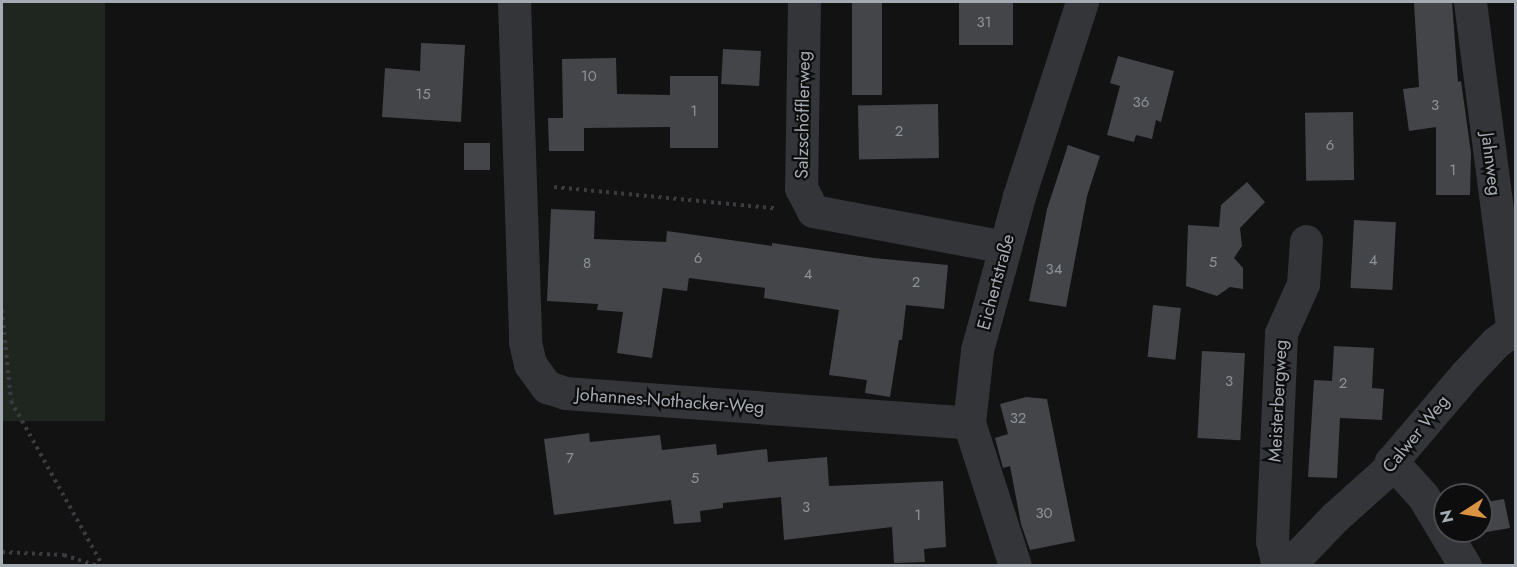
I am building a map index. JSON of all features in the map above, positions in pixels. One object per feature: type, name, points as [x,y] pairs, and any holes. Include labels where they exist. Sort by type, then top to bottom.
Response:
[{"type":"street","name":"Johannes-Nothacker-Weg","points":[[514,2],[525,342],[530,364],[547,387],[565,393],[969,423]]},
{"type":"street","name":"Salzschöfflerweg","points":[[804,2],[801,188],[813,211]]},
{"type":"street","name":"Eichertstraße","points":[[1015,566],[969,423],[977,350],[1019,196],[1083,2]]},
{"type":"street","name":"Jahnweg","points":[[1470,2],[1514,327]]},
{"type":"street","points":[[813,211],[1005,247]]},
{"type":"street","name":"Meisterbergweg","points":[[1278,566],[1272,541],[1281,333],[1303,284],[1306,241]]},
{"type":"street","name":"Calwer Weg","points":[[1288,566],[1335,517],[1394,464],[1391,462],[1465,375],[1514,327]]},
{"type":"street","points":[[1394,464],[1423,495],[1465,566]]},
{"type":"path","points":[[519,184],[813,211]]},
{"type":"path","points":[[2,310],[11,401],[103,566]]},
{"type":"path","points":[[2,552],[64,555],[98,566]]},
{"type":"shaded area","points":[[2,2],[105,2],[105,421],[2,421]]},
{"type":"building","points":[[852,2],[882,2],[882,95],[852,95]]},
{"type":"building","points":[[959,2],[1013,2],[1013,45],[959,45]]},
{"type":"building","points":[[1452,2],[1458,82],[1461,81],[1471,153],[1470,195],[1436,195],[1436,127],[1409,131],[1403,89],[1419,87],[1414,3]]},
{"type":"building","points":[[421,43],[465,45],[461,122],[382,117],[385,68],[420,71]]},
{"type":"building","points":[[723,49],[761,51],[759,86],[721,84]]},
{"type":"building","points":[[1118,56],[1174,71],[1161,122],[1156,120],[1152,139],[1136,135],[1134,142],[1107,135],[1120,86],[1110,83]]},
{"type":"building","points":[[616,58],[617,94],[670,95],[670,76],[718,76],[718,148],[670,148],[670,127],[584,128],[584,151],[549,151],[548,118],[563,118],[562,59]]},
{"type":"building","points":[[938,104],[939,158],[859,159],[858,105]]},
{"type":"building","points":[[1353,112],[1354,180],[1306,181],[1305,113]]},
{"type":"building","points":[[464,143],[490,143],[490,170],[464,170]]},
{"type":"building","points":[[1068,145],[1100,156],[1087,196],[1066,307],[1029,301],[1047,209]]},
{"type":"building","points":[[1247,182],[1265,202],[1240,228],[1242,246],[1234,258],[1243,268],[1243,289],[1230,287],[1217,296],[1186,286],[1188,225],[1219,227],[1221,205]]},
{"type":"building","points":[[551,209],[595,211],[594,239],[666,242],[667,231],[772,246],[772,243],[874,258],[948,265],[944,309],[906,305],[902,340],[899,340],[890,397],[865,393],[867,380],[829,375],[839,310],[764,298],[765,288],[689,278],[687,291],[663,288],[652,358],[617,353],[623,312],[597,310],[598,304],[547,301]]},
{"type":"building","points":[[1354,220],[1396,222],[1392,290],[1350,288]]},
{"type":"building","points":[[1153,305],[1181,308],[1175,360],[1148,357]]},
{"type":"building","points":[[1334,346],[1374,348],[1372,388],[1384,389],[1382,420],[1340,418],[1337,478],[1308,477],[1314,380],[1332,381]]},
{"type":"building","points":[[1202,351],[1245,353],[1240,440],[1197,438]]},
{"type":"building","points":[[1026,397],[1047,399],[1075,541],[1030,550],[1021,524],[1010,466],[1003,468],[995,438],[1008,434],[1000,404]]},
{"type":"building","points":[[589,433],[590,442],[660,435],[662,450],[716,444],[717,455],[767,449],[768,462],[827,457],[829,486],[943,481],[946,547],[924,549],[925,562],[894,563],[892,527],[784,540],[781,497],[723,503],[723,508],[700,511],[701,522],[674,524],[671,500],[554,515],[544,439]]},
{"type":"building","points":[[1504,499],[1510,528],[1493,531],[1493,501]]}]
